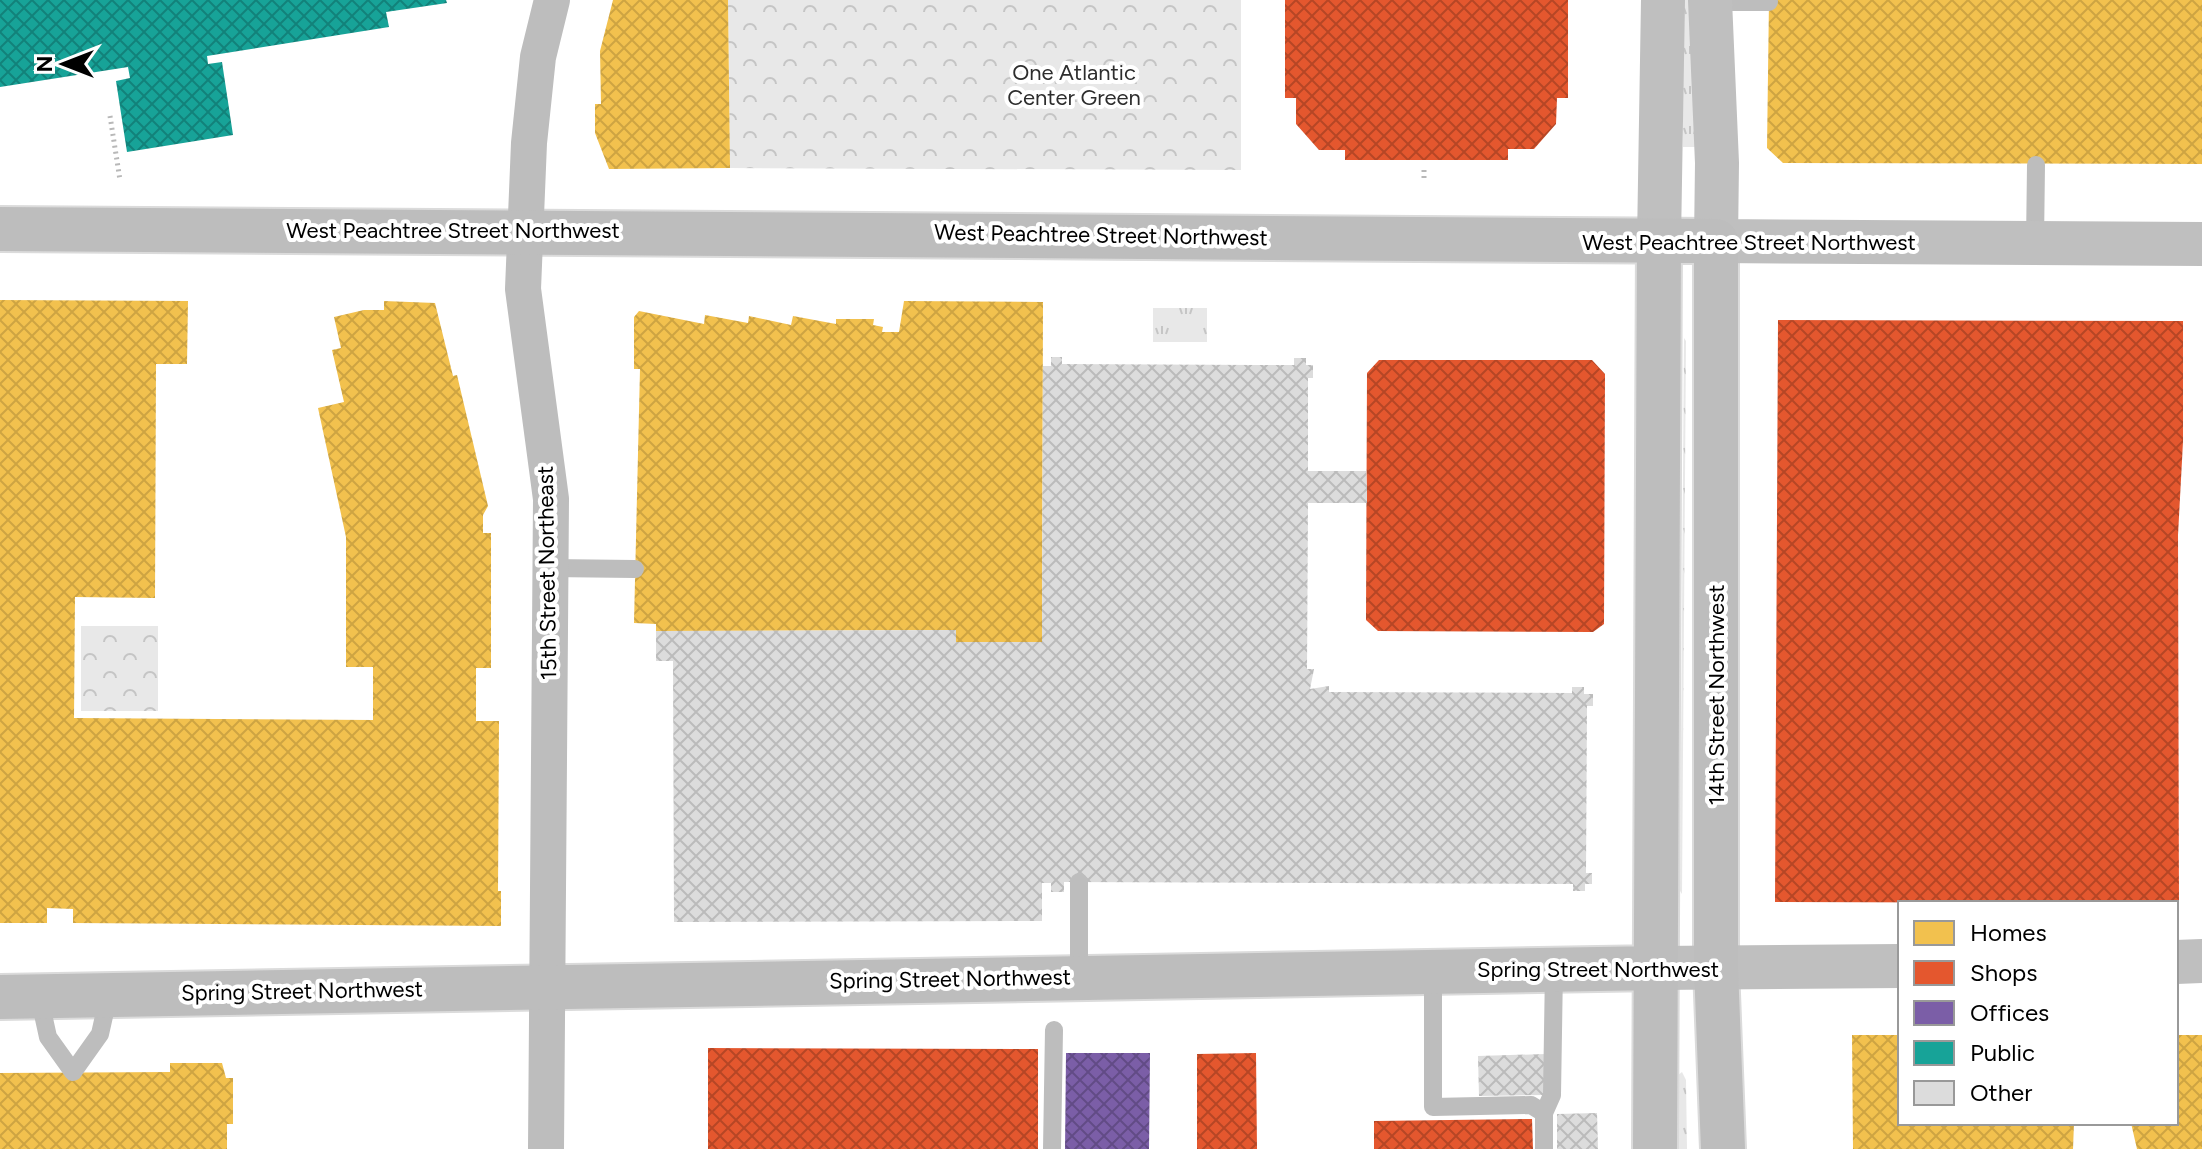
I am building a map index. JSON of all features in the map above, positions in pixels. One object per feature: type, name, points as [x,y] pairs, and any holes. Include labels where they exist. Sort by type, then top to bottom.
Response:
[{"type":"main road","points":[[1655,1149],[1663,0]]},
{"type":"main road","points":[[1710,1],[1717,163],[1716,241]]},
{"type":"main road","name":"West Peachtree Street Northwest","points":[[0,229],[525,230],[2202,244]]},
{"type":"main road","name":"14th Street Northwest","points":[[1716,241],[1716,968],[1723,1149]]},
{"type":"main road","points":[[2178,962],[2202,961]]},
{"type":"main road","name":"Spring Street Northwest","points":[[19,996],[1554,969],[1898,966]]},
{"type":"street","name":"15th Street Northeast","points":[[546,1149],[551,499],[543,422],[527,334],[525,230],[538,57],[552,0]]},
{"type":"lane","points":[[1710,1],[1769,2]]},
{"type":"lane","points":[[2035,243],[2036,165]]},
{"type":"lane","points":[[550,568],[635,569]]},
{"type":"lane","points":[[1079,882],[1079,977]]},
{"type":"lane","points":[[1544,1149],[1544,1113],[1552,1095],[1554,969]]},
{"type":"lane","points":[[1433,971],[1433,1107],[1531,1105],[1544,1113]]},
{"type":"lane","points":[[19,996],[73,1072],[100,1034],[109,994]]},
{"type":"lane","points":[[1052,1149],[1054,1030]]},
{"type":"path","points":[[110,116],[120,180]]},
{"type":"path","points":[[1424,170],[1424,179]]},
{"type":"green space","name":"One Atlantic Center Green","points":[[728,0],[1241,0],[1241,170],[730,168]]},
{"type":"green space","points":[[1683,0],[1689,0],[1698,147],[1683,147]]},
{"type":"green space","points":[[1153,308],[1207,308],[1207,342],[1153,342]]},
{"type":"green space","points":[[1684,338],[1686,341],[1682,894],[1680,891]]},
{"type":"green space","points":[[81,626],[158,626],[158,711],[81,711]]},
{"type":"green space","points":[[1682,1072],[1686,1080],[1687,1149],[1678,1149],[1677,1076]]},
{"type":"building: Homes","points":[[613,0],[728,0],[730,168],[609,169],[595,133],[595,104],[601,104],[600,51]]},
{"type":"building: Homes","points":[[1769,0],[2202,0],[2202,164],[1783,163],[1767,148]]},
{"type":"building: Homes","points":[[0,300],[188,301],[187,364],[156,364],[155,598],[75,597],[74,718],[216,719],[373,720],[373,667],[346,667],[346,537],[318,408],[344,402],[332,350],[341,348],[334,317],[364,310],[384,310],[384,301],[435,303],[453,376],[457,375],[488,506],[483,515],[483,533],[491,533],[491,668],[476,668],[476,721],[499,721],[498,891],[501,891],[501,926],[73,923],[73,909],[47,908],[47,923],[0,923]]},
{"type":"building: Homes","points":[[904,301],[1043,302],[1042,642],[956,642],[956,630],[656,631],[656,624],[634,623],[640,369],[634,369],[634,317],[639,311],[704,324],[705,315],[748,323],[749,316],[791,325],[793,316],[836,324],[836,319],[874,319],[873,325],[883,327],[882,332],[899,332]]},
{"type":"building: Homes","points":[[1852,1035],[1898,1035],[1898,1125],[2074,1125],[2073,1149],[1853,1149]]},
{"type":"building: Homes","points":[[2178,1035],[2202,1035],[2202,1149],[2137,1149],[2131,1125],[2178,1125]]},
{"type":"building: Homes","points":[[170,1063],[222,1063],[226,1078],[233,1078],[233,1124],[227,1124],[227,1149],[0,1149],[0,1073],[170,1072]]},
{"type":"building: Shops","points":[[1285,0],[1568,0],[1568,98],[1557,98],[1556,124],[1534,149],[1508,149],[1508,160],[1345,160],[1345,150],[1319,150],[1296,124],[1296,98],[1285,98]]},
{"type":"building: Shops","points":[[1778,320],[2183,321],[2183,442],[2178,535],[2179,903],[1775,902]]},
{"type":"building: Shops","points":[[1379,360],[1592,360],[1605,374],[1604,624],[1593,632],[1378,631],[1366,620],[1367,373]]},
{"type":"building: Shops","points":[[708,1048],[1038,1049],[1038,1149],[708,1149]]},
{"type":"building: Shops","points":[[1256,1053],[1257,1149],[1197,1149],[1197,1054]]},
{"type":"building: Shops","points":[[1532,1119],[1533,1149],[1374,1149],[1374,1121]]},
{"type":"building: Offices","points":[[1066,1053],[1150,1053],[1149,1149],[1065,1149]]},
{"type":"building: Public","points":[[0,0],[446,0],[447,3],[386,12],[389,27],[207,56],[208,64],[222,62],[233,135],[127,152],[116,81],[130,78],[128,67],[0,87]]},
{"type":"building: Other","points":[[1051,357],[1062,357],[1062,364],[1256,365],[1294,365],[1294,358],[1306,358],[1306,365],[1313,365],[1313,378],[1308,378],[1308,471],[1366,471],[1367,487],[1367,503],[1308,503],[1307,669],[1314,669],[1310,689],[1329,686],[1329,692],[1572,693],[1572,687],[1584,687],[1584,694],[1593,694],[1593,706],[1587,706],[1586,873],[1592,873],[1592,884],[1585,884],[1585,891],[1573,891],[1573,884],[1064,882],[1064,892],[1051,892],[1051,883],[1042,883],[1042,921],[674,922],[673,661],[656,661],[656,631],[956,630],[956,642],[1042,642],[1043,366],[1051,366]]},
{"type":"building: Other","points":[[1546,1054],[1546,1095],[1479,1096],[1478,1056]]},
{"type":"building: Other","points":[[1597,1113],[1598,1149],[1557,1149],[1557,1114]]}]
